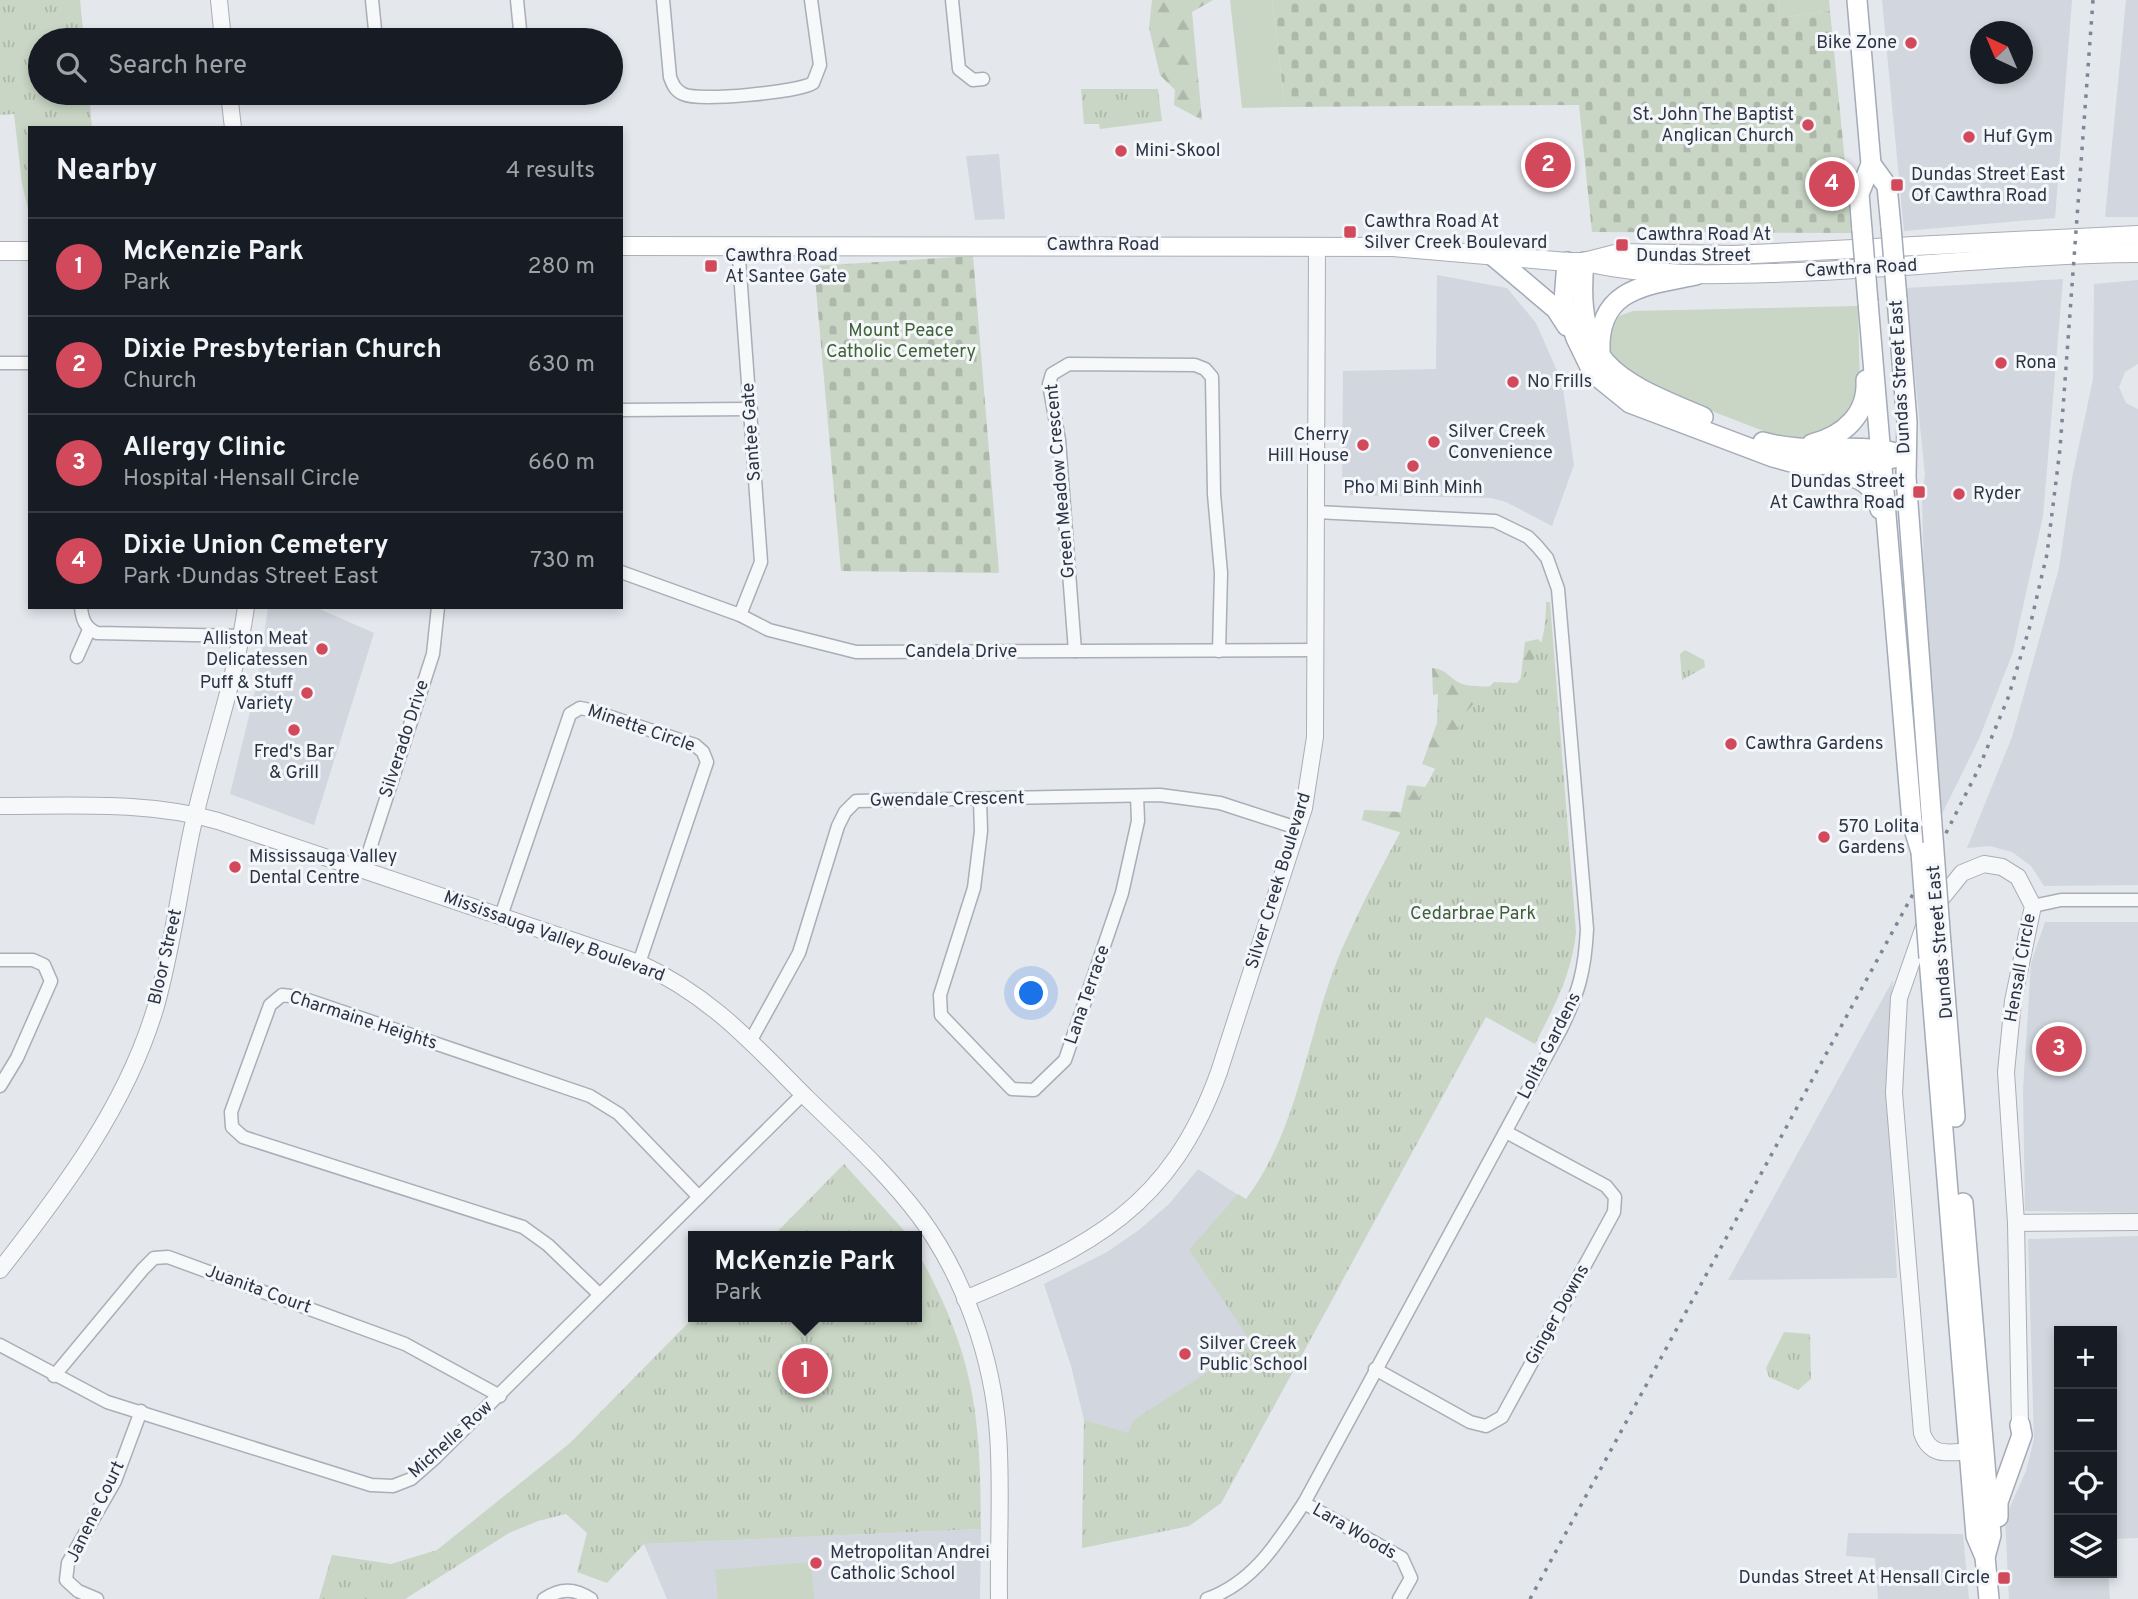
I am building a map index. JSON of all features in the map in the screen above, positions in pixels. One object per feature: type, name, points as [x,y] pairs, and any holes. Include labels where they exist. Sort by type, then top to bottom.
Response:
[{"type":"main road","name":"Dundas Street East","points":[[1857,0],[1871,164],[1859,194],[1888,554],[1912,822],[1921,852],[1935,951],[1976,1443],[1976,1536],[1985,1557],[1989,1599]]},
{"type":"main road","name":"Dundas Street East","points":[[1871,164],[1888,186],[1932,825],[1935,951]]},
{"type":"main road","name":"Cawthra Road","points":[[1576,262],[1619,253],[1733,255],[2138,235]]},
{"type":"main road","name":"Cawthra Road","points":[[623,246],[1393,247],[1576,262],[1618,270],[1696,275],[1822,272],[2138,253]]},
{"type":"main road","points":[[0,251],[28,251]]},
{"type":"main road","points":[[1492,255],[1556,309],[1576,338]]},
{"type":"main road","points":[[1576,262],[1564,301],[1576,338],[1593,373],[1630,403],[1765,454],[1800,456],[1864,446],[1880,455],[1906,455]]},
{"type":"main road","points":[[1576,262],[1587,332],[1600,356],[1623,381],[1800,456],[1809,474],[1849,475],[1870,488],[1879,502],[1888,554]]},
{"type":"main road","points":[[1600,356],[1599,332],[1604,318],[1622,297],[1638,288],[1696,275]]},
{"type":"main road","points":[[1800,456],[1831,439],[1858,413],[1867,393],[1864,344],[1870,330]]},
{"type":"main road","points":[[1976,1443],[1996,1446],[2006,1444],[2020,1425]]},
{"type":"main road","points":[[1992,1535],[1998,1526],[1998,1502],[2019,1444],[2020,1425]]},
{"type":"main road","name":"Dundas Street East","points":[[1976,1443],[1992,1535],[1985,1557]]},
{"type":"street","points":[[219,0],[222,28]]},
{"type":"street","points":[[372,0],[375,28]]},
{"type":"street","points":[[517,0],[520,28]]},
{"type":"street","points":[[663,0],[670,77],[675,88],[691,97],[790,91],[804,89],[813,83],[820,65],[811,0]]},
{"type":"street","points":[[951,0],[960,69],[973,80],[983,79]]},
{"type":"street","points":[[230,105],[233,126]]},
{"type":"street","name":"Santee Gate","points":[[738,245],[761,562],[740,615]]},
{"type":"street","name":"Silver Creek Boulevard","points":[[965,1299],[1096,1236],[1142,1201],[1181,1154],[1206,1108],[1215,1084],[1306,798],[1315,737],[1317,247]]},
{"type":"street","points":[[0,363],[28,363]]},
{"type":"street","name":"Green Meadow Crescent","points":[[1075,651],[1059,440],[1049,384],[1052,374],[1069,364],[1195,365],[1205,369],[1212,377],[1214,494],[1221,573],[1219,650]]},
{"type":"street","points":[[623,410],[751,409]]},
{"type":"street","name":"Lolita Gardens","points":[[1207,1599],[1247,1579],[1272,1550],[1304,1503],[1561,1029],[1578,994],[1585,970],[1587,929],[1558,589],[1547,558],[1528,537],[1495,521],[1316,512]]},
{"type":"street","name":"Candela Drive","points":[[623,573],[740,615],[769,630],[856,652],[1315,650]]},
{"type":"street","points":[[81,609],[83,620],[89,630],[104,633],[242,636]]},
{"type":"street","name":"Bloor Street","points":[[0,1269],[82,1160],[107,1116],[142,1042],[156,1004],[173,938],[196,815],[233,679],[246,609]]},
{"type":"street","name":"Silverado Drive","points":[[363,870],[433,654],[438,609]]},
{"type":"street","points":[[77,657],[89,630]]},
{"type":"street","name":"Minette Circle","points":[[500,916],[570,714],[580,708],[590,709],[682,740],[695,745],[703,752],[707,762],[639,963]]},
{"type":"street","name":"Gwendale Crescent","points":[[751,1040],[799,953],[845,812],[856,801],[1160,795],[1220,803],[1297,828]]},
{"type":"street","name":"Lana Terrace","points":[[980,800],[981,831],[974,888],[940,995],[941,1015],[1012,1088],[1034,1090],[1065,1060],[1122,893],[1138,821],[1137,796]]},
{"type":"street","name":"Mississauga Valley Boulevard","points":[[0,806],[142,806],[196,815],[639,963],[693,992],[751,1040],[884,1174],[921,1219],[965,1299],[982,1345],[997,1421],[1000,1482],[999,1599]]},
{"type":"street","name":"Hensall Circle","points":[[1976,1443],[1934,1451],[1927,1445],[1922,1433],[1894,1093],[1899,998],[1928,915],[1962,873],[1984,864],[2008,869],[2026,886],[2033,906],[2008,1042],[2007,1108],[2016,1223],[2020,1425]]},
{"type":"street","points":[[2033,906],[2061,900],[2138,900]]},
{"type":"street","points":[[0,960],[33,960],[44,965],[51,981],[17,1058],[0,1086]]},
{"type":"street","name":"Charmaine Heights","points":[[599,1294],[548,1245],[523,1227],[243,1137],[232,1127],[231,1112],[271,1005],[282,995],[299,997],[590,1096],[619,1114],[699,1197]]},
{"type":"street","name":"Michelle Row","points":[[0,1345],[107,1402],[371,1485],[393,1486],[411,1479],[500,1396],[599,1294],[803,1094]]},
{"type":"street","name":"Ginger Downs","points":[[1375,1369],[1470,1422],[1486,1426],[1502,1417],[1615,1212],[1615,1197],[1606,1186],[1506,1132]]},
{"type":"street","points":[[2016,1223],[2138,1222]]},
{"type":"street","name":"Juanita Court","points":[[54,1376],[143,1269],[154,1258],[168,1257],[405,1344],[500,1396]]},
{"type":"street","name":"Janene Court","points":[[97,1599],[78,1591],[66,1580],[68,1563],[115,1481],[141,1411]]},
{"type":"street","name":"Lara Woods","points":[[1304,1503],[1402,1558],[1411,1578],[1399,1599]]},
{"type":"street","points":[[544,1599],[567,1590],[580,1592],[591,1599]]},
{"type":"shaded area","points":[[1882,0],[2072,0],[2055,218],[1904,231]]},
{"type":"shaded area","points":[[2126,0],[2138,0],[2138,217],[2105,217]]},
{"type":"shaded area","points":[[999,154],[1005,219],[975,220],[966,156]]},
{"type":"shaded area","points":[[1437,275],[1507,288],[1536,323],[1562,382],[1574,465],[1552,526],[1506,502],[1491,498],[1342,495],[1343,371],[1436,369]]},
{"type":"shaded area","points":[[2063,279],[2043,516],[2013,652],[1979,739],[1942,814],[1924,580],[1922,496],[1925,475],[1906,288]]},
{"type":"shaded area","points":[[2138,280],[2138,364],[2125,372],[2119,387],[2126,403],[2138,409],[2138,885],[2044,886],[2031,866],[2012,852],[1990,846],[1967,848],[2012,737],[2059,568],[2072,478],[2093,379],[2094,284]]},
{"type":"shaded area","points":[[268,609],[320,609],[374,633],[314,825],[230,794],[258,679]]},
{"type":"shaded area","points":[[2045,922],[2138,922],[2138,1213],[2025,1211],[2023,1090],[2031,963]]},
{"type":"shaded area","points":[[1893,980],[1886,1069],[1897,1278],[1728,1280]]},
{"type":"shaded area","name":"Silver Creek Public School","points":[[1198,1169],[1246,1200],[1342,1282],[1221,1503],[1189,1526],[1082,1548],[1084,1420],[1071,1366],[1044,1284],[1107,1252],[1139,1230],[1169,1204]]},
{"type":"shaded area","points":[[2138,1236],[2138,1538],[2117,1539],[2117,1326],[2054,1326],[2054,1578],[2108,1578],[2110,1599],[2009,1599],[2005,1518],[2026,1471],[2034,1439],[2028,1239]]},
{"type":"shaded area","name":"Metropolitan Andrei Catholic School","points":[[981,1529],[980,1599],[667,1599],[644,1544]]},
{"type":"shaded area","points":[[1848,1533],[1963,1534],[1969,1599],[1878,1599],[1875,1558],[1846,1556]]},
{"type":"green space","points":[[0,0],[80,0],[83,28],[28,28],[28,105],[90,105],[92,126],[28,126],[28,208],[22,184],[14,114],[0,115]]},
{"type":"green space","points":[[1152,0],[1213,0],[1192,12],[1202,120],[1174,105],[1175,90],[1160,75],[1149,28]]},
{"type":"green space","points":[[1230,0],[1272,0],[1285,107],[1242,108]]},
{"type":"green space","points":[[1272,0],[1778,0],[1780,18],[1830,11],[1852,233],[1592,232],[1579,105],[1285,107]]},
{"type":"green space","points":[[1778,0],[1829,0],[1830,11],[1780,18]]},
{"type":"green space","points":[[1081,89],[1158,89],[1162,121],[1100,129],[1099,124],[1084,124]]},
{"type":"green space","name":"Mount Peace Catholic Cemetery","points":[[973,256],[999,573],[841,571],[814,266]]},
{"type":"green space","points":[[1858,306],[1860,391],[1845,422],[1803,440],[1779,437],[1642,384],[1607,353],[1609,326],[1619,316],[1633,311]]},
{"type":"green space","name":"Cedarbrae Park","points":[[1546,602],[1550,602],[1576,932],[1571,962],[1549,1017],[1535,1044],[1486,1017],[1221,1503],[1189,1526],[1082,1548],[1084,1420],[1128,1433],[1134,1420],[1252,1343],[1189,1250],[1238,1194],[1246,1199],[1265,1170],[1292,1107],[1332,974],[1359,913],[1466,712],[1494,682],[1517,683],[1531,664],[1543,636]]},
{"type":"green space","points":[[1538,639],[1546,648],[1407,861],[1388,855],[1402,833],[1362,820],[1364,810],[1401,812],[1407,785],[1426,787],[1436,769],[1422,764],[1437,723],[1438,694],[1433,695],[1432,668],[1441,670],[1464,685],[1520,684],[1525,642]]},
{"type":"green space","points":[[1685,650],[1704,660],[1705,667],[1682,680],[1680,654]]},
{"type":"green space","points":[[844,1164],[904,1231],[778,1231]]},
{"type":"green space","points":[[922,1261],[951,1321],[970,1385],[979,1451],[981,1529],[644,1544],[607,1583],[577,1572],[587,1533],[566,1514],[538,1521],[509,1533],[405,1599],[319,1599],[332,1555],[391,1564],[437,1550],[570,1443],[689,1322],[922,1322]]},
{"type":"green space","points":[[1784,1332],[1810,1334],[1811,1379],[1798,1390],[1769,1377],[1766,1368]]},
{"type":"green space","points":[[811,1562],[814,1599],[718,1599],[715,1570]]},
{"type":"railway","points":[[1530,1599],[1944,837],[1978,770],[2008,698],[2030,626],[2047,554],[2060,449],[2093,0]]},
{"type":"place","name":"Bike Zone","points":[[1911,43]]},
{"type":"place","name":"St. John The Baptist Anglican Church","points":[[1808,125]]},
{"type":"place","name":"Huf Gym","points":[[1969,137]]},
{"type":"place","name":"Mini-Skool","points":[[1121,151]]},
{"type":"place","name":"Dixie Presbyterian Church","points":[[1548,165]]},
{"type":"place","name":"Dixie Union Cemetery","points":[[1832,184]]},
{"type":"place","name":"Dundas Street East Of Cawthra Road","points":[[1897,185]]},
{"type":"place","name":"Cawthra Road At Silver Creek Boulevard","points":[[1350,232]]},
{"type":"place","name":"Cawthra Road At Dundas Street","points":[[1622,245]]},
{"type":"place","name":"Cawthra Road At Santee Gate","points":[[711,266]]},
{"type":"place","name":"Rona","points":[[2001,363]]},
{"type":"place","name":"No Frills","points":[[1513,382]]},
{"type":"place","name":"Silver Creek Convenience","points":[[1434,442]]},
{"type":"place","name":"Cherry Hill House","points":[[1363,445]]},
{"type":"place","name":"Pho Mi Binh Minh","points":[[1413,466]]},
{"type":"place","name":"Dundas Street At Cawthra Road","points":[[1919,492]]},
{"type":"place","name":"Ryder","points":[[1959,494]]},
{"type":"place","name":"Alliston Meat Delicatessen","points":[[322,649]]},
{"type":"place","name":"Puff & Stuff Variety","points":[[307,693]]},
{"type":"place","name":"Fred's Bar & Grill","points":[[294,730]]},
{"type":"place","name":"Cawthra Gardens","points":[[1731,744]]},
{"type":"place","name":"570 Lolita Gardens","points":[[1824,837]]},
{"type":"place","name":"Mississauga Valley Dental Centre","points":[[235,867]]},
{"type":"place","name":"Allergy Clinic","points":[[2059,1049]]},
{"type":"place","name":"Silver Creek Public School","points":[[1185,1354]]},
{"type":"place","name":"McKenzie Park","points":[[805,1371]]},
{"type":"place","name":"Metropolitan Andrei Catholic School","points":[[816,1563]]},
{"type":"place","name":"Dundas Street At Hensall Circle","points":[[2004,1578]]}]
